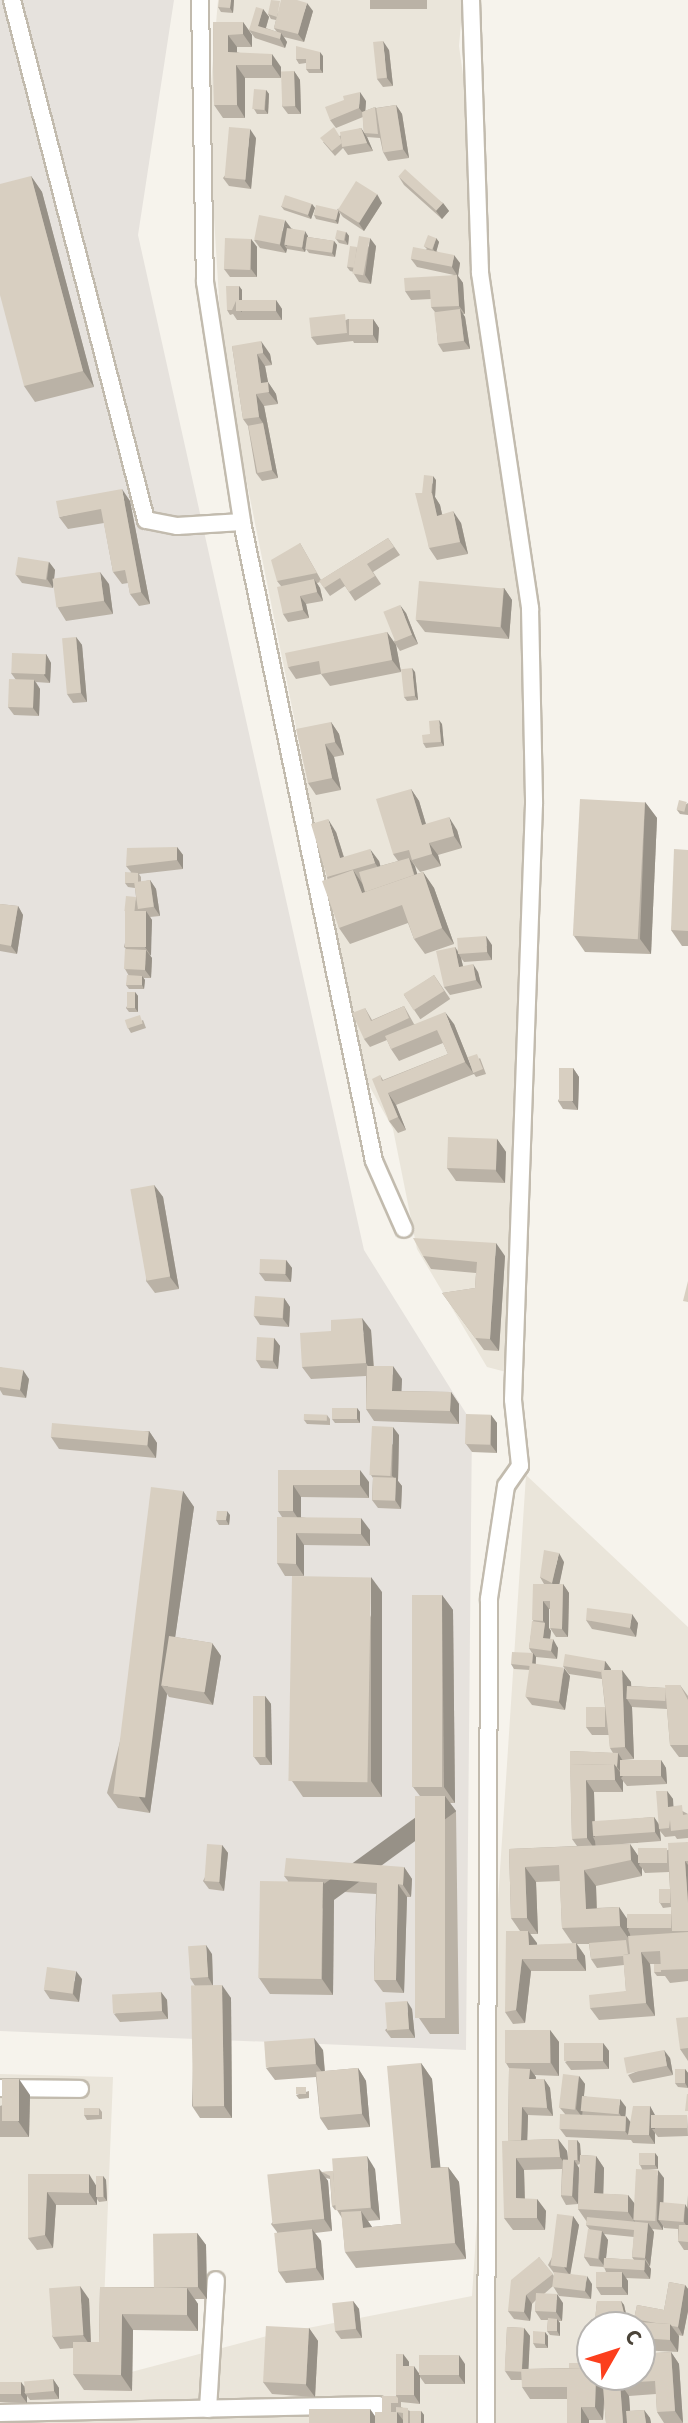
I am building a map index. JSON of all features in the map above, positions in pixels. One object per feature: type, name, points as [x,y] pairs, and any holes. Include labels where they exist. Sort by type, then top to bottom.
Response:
[{"type":"street","points":[[12,0],[146,520],[177,526],[242,522]]},
{"type":"street","points":[[200,0],[205,282],[242,522],[374,1161],[404,1229]]},
{"type":"street","points":[[471,0],[480,273],[530,608],[534,804],[513,1400],[520,1466],[506,1486],[489,1599],[486,2423]]},
{"type":"street","points":[[0,2088],[80,2089]]},
{"type":"street","points":[[208,2409],[216,2280]]},
{"type":"street","points":[[0,2413],[208,2409],[234,2416],[378,2405],[377,2423]]},
{"type":"shaded area","points":[[0,0],[174,0],[138,235],[364,1250],[472,1423],[466,2050],[0,2031]]},
{"type":"shaded area","points":[[218,0],[463,0],[459,46],[539,630],[523,851],[521,1376],[487,1367],[417,1249],[393,1129],[354,1058],[299,742],[223,364],[208,119]]},
{"type":"shaded area","points":[[526,1475],[688,1627],[688,2423],[0,2423],[0,2074],[113,2077],[101,2380],[267,2336],[472,2296]]},
{"type":"building","points":[[219,0],[231,0],[230,8],[218,7]]},
{"type":"building","points":[[271,0],[280,1],[277,17],[268,14]]},
{"type":"building","points":[[281,0],[307,3],[298,34],[274,28]]},
{"type":"building","points":[[256,7],[263,9],[258,26],[281,33],[280,39],[249,30]]},
{"type":"building","points":[[213,22],[243,22],[243,34],[228,35],[228,52],[272,54],[272,65],[236,65],[237,105],[214,105]]},
{"type":"building","points":[[383,41],[387,78],[377,79],[373,42]]},
{"type":"building","points":[[296,46],[320,52],[320,69],[306,69],[306,59],[296,59]]},
{"type":"building","points":[[281,71],[294,71],[295,106],[282,106]]},
{"type":"building","points":[[254,89],[266,90],[264,110],[252,109]]},
{"type":"building","points":[[360,92],[359,108],[330,120],[325,107],[344,100],[343,96]]},
{"type":"building","points":[[396,105],[403,149],[383,153],[376,108]]},
{"type":"building","points":[[375,107],[378,134],[364,133],[362,112]]},
{"type":"building","points":[[229,127],[250,129],[245,180],[225,178]]},
{"type":"building","points":[[334,127],[342,143],[332,151],[320,138]]},
{"type":"building","points":[[361,128],[367,143],[342,147],[340,132]]},
{"type":"building","points":[[405,169],[443,203],[436,211],[398,176]]},
{"type":"building","points":[[31,176],[83,371],[24,386],[0,295],[0,184]]},
{"type":"building","points":[[356,181],[377,194],[359,223],[338,210]]},
{"type":"building","points":[[285,195],[312,204],[308,215],[281,206]]},
{"type":"building","points":[[316,205],[338,210],[336,220],[314,215]]},
{"type":"building","points":[[259,215],[285,220],[280,245],[254,240]]},
{"type":"building","points":[[287,228],[305,231],[302,248],[284,245]]},
{"type":"building","points":[[337,230],[346,232],[344,241],[335,239]]},
{"type":"building","points":[[428,235],[436,238],[432,249],[424,246]]},
{"type":"building","points":[[359,236],[370,238],[363,275],[352,273]]},
{"type":"building","points":[[307,237],[334,241],[332,253],[305,249]]},
{"type":"building","points":[[225,238],[251,239],[250,270],[224,269]]},
{"type":"building","points":[[350,246],[357,247],[354,268],[347,267]]},
{"type":"building","points":[[413,247],[454,255],[452,267],[411,259]]},
{"type":"building","points":[[457,275],[459,306],[431,307],[430,290],[405,291],[404,278]]},
{"type":"building","points":[[226,286],[239,286],[239,300],[232,310],[227,310]]},
{"type":"building","points":[[236,300],[276,300],[276,311],[236,311]]},
{"type":"building","points":[[460,309],[464,341],[438,344],[434,312]]},
{"type":"building","points":[[345,314],[347,333],[311,337],[309,318]]},
{"type":"building","points":[[349,319],[373,319],[373,335],[349,335]]},
{"type":"building","points":[[261,341],[263,353],[257,354],[261,383],[268,382],[269,392],[256,394],[259,417],[243,419],[232,346]]},
{"type":"building","points":[[263,423],[272,470],[257,473],[248,426]]},
{"type":"building","points":[[424,475],[433,476],[431,494],[422,493]]},
{"type":"building","points":[[122,489],[141,592],[130,594],[125,570],[113,572],[101,509],[59,517],[56,501]]},
{"type":"building","points":[[415,493],[432,493],[437,516],[453,511],[460,542],[429,548]]},
{"type":"building","points":[[388,538],[394,547],[367,564],[375,576],[349,592],[340,578],[324,588],[319,581]]},
{"type":"building","points":[[300,543],[317,573],[277,581],[271,560]]},
{"type":"building","points":[[18,557],[49,562],[46,580],[15,575]]},
{"type":"building","points":[[100,572],[104,601],[57,607],[52,579]]},
{"type":"building","points":[[314,579],[317,592],[300,596],[303,610],[283,614],[277,587]]},
{"type":"building","points":[[419,581],[504,588],[500,627],[416,620]]},
{"type":"building","points":[[400,605],[412,635],[395,641],[383,612]]},
{"type":"building","points":[[387,632],[392,660],[321,674],[319,661],[288,667],[285,653]]},
{"type":"building","points":[[76,637],[81,693],[67,694],[62,638]]},
{"type":"building","points":[[12,653],[46,654],[45,674],[11,673]]},
{"type":"building","points":[[412,668],[415,696],[404,697],[401,669]]},
{"type":"building","points":[[9,679],[34,680],[33,708],[8,707]]},
{"type":"building","points":[[439,720],[441,742],[423,743],[422,735],[430,734],[429,721]]},
{"type":"building","points":[[331,722],[335,742],[325,744],[332,778],[308,783],[296,729]]},
{"type":"building","points":[[411,789],[422,825],[449,817],[454,836],[429,843],[432,854],[412,860],[409,850],[393,854],[376,799]]},
{"type":"building","points":[[580,799],[645,802],[638,939],[573,936]]},
{"type":"building","points":[[679,800],[687,802],[684,812],[677,810]]},
{"type":"building","points":[[328,819],[340,858],[370,849],[375,863],[327,877],[311,824]]},
{"type":"building","points":[[177,847],[177,860],[126,866],[127,848]]},
{"type":"building","points":[[674,849],[688,850],[688,931],[671,930]]},
{"type":"building","points":[[409,858],[414,875],[365,892],[359,872]]},
{"type":"building","points":[[353,870],[362,893],[423,872],[442,928],[414,939],[402,905],[339,928],[322,881]]},
{"type":"building","points":[[125,872],[138,873],[138,882],[125,883]]},
{"type":"building","points":[[150,880],[154,907],[138,909],[134,882]]},
{"type":"building","points":[[126,896],[136,897],[134,912],[124,911]]},
{"type":"building","points":[[0,904],[18,906],[11,946],[0,944]]},
{"type":"building","points":[[125,911],[146,911],[146,947],[125,947]]},
{"type":"building","points":[[486,936],[487,952],[458,954],[457,938]]},
{"type":"building","points":[[455,947],[459,967],[473,964],[476,980],[444,987],[436,951]]},
{"type":"building","points":[[125,949],[146,950],[145,970],[124,969]]},
{"type":"building","points":[[127,975],[142,976],[142,985],[126,985]]},
{"type":"building","points":[[434,975],[444,991],[414,1010],[403,994]]},
{"type":"building","points":[[127,992],[135,992],[135,1008],[127,1008]]},
{"type":"building","points":[[404,1006],[409,1018],[364,1039],[352,1013],[365,1008],[371,1021]]},
{"type":"building","points":[[445,1012],[465,1062],[388,1093],[398,1117],[389,1121],[372,1079],[380,1075],[382,1081],[448,1054],[437,1030],[391,1049],[385,1036]]},
{"type":"building","points":[[140,1015],[143,1024],[128,1029],[125,1020]]},
{"type":"building","points":[[477,1054],[483,1069],[473,1073],[468,1057]]},
{"type":"building","points":[[559,1068],[573,1068],[573,1101],[559,1101]]},
{"type":"building","points":[[448,1137],[497,1139],[496,1170],[447,1168]]},
{"type":"building","points":[[154,1185],[170,1277],[147,1281],[130,1189]]},
{"type":"building","points":[[413,1238],[496,1243],[490,1339],[475,1338],[442,1293],[475,1288],[477,1262],[423,1256]]},
{"type":"building","points":[[260,1259],[286,1260],[285,1274],[260,1273]]},
{"type":"building","points":[[688,1281],[688,1302],[683,1301]]},
{"type":"building","points":[[255,1296],[284,1298],[283,1318],[254,1316]]},
{"type":"building","points":[[362,1318],[366,1363],[302,1367],[300,1333],[331,1331],[331,1320]]},
{"type":"building","points":[[257,1337],[274,1338],[273,1361],[256,1360]]},
{"type":"building","points":[[367,1366],[393,1366],[392,1391],[451,1392],[450,1411],[366,1409]]},
{"type":"building","points":[[0,1367],[23,1370],[20,1390],[0,1387]]},
{"type":"building","points":[[332,1408],[357,1408],[357,1419],[332,1419]]},
{"type":"building","points":[[304,1414],[327,1415],[327,1421],[304,1420]]},
{"type":"building","points":[[466,1414],[491,1415],[490,1445],[465,1444]]},
{"type":"building","points":[[52,1423],[149,1431],[147,1445],[51,1437]]},
{"type":"building","points":[[372,1426],[393,1427],[390,1476],[369,1475]]},
{"type":"building","points":[[278,1470],[360,1470],[360,1485],[293,1485],[293,1511],[278,1511]]},
{"type":"building","points":[[373,1477],[396,1478],[395,1501],[372,1500]]},
{"type":"building","points":[[151,1487],[183,1491],[145,1798],[113,1794]]},
{"type":"building","points":[[217,1511],[227,1511],[226,1520],[216,1520]]},
{"type":"building","points":[[277,1517],[361,1518],[361,1534],[296,1533],[296,1564],[277,1563]]},
{"type":"building","points":[[544,1550],[559,1553],[552,1583],[540,1577]]},
{"type":"building","points":[[292,1576],[371,1577],[367,1782],[288,1781]]},
{"type":"building","points":[[533,1584],[563,1584],[562,1629],[550,1628],[550,1601],[543,1601],[543,1621],[532,1620]]},
{"type":"building","points":[[412,1595],[442,1595],[442,1787],[412,1787]]},
{"type":"building","points":[[587,1608],[632,1614],[630,1628],[586,1620]]},
{"type":"building","points":[[532,1621],[545,1623],[543,1638],[553,1639],[551,1651],[529,1648]]},
{"type":"building","points":[[169,1636],[212,1643],[205,1692],[161,1685]]},
{"type":"building","points":[[512,1652],[533,1653],[532,1664],[511,1664]]},
{"type":"building","points":[[565,1654],[605,1661],[604,1670],[563,1666]]},
{"type":"building","points":[[530,1663],[564,1668],[559,1701],[525,1697]]},
{"type":"building","points":[[601,1670],[622,1670],[625,1747],[610,1748]]},
{"type":"building","points":[[665,1685],[680,1685],[688,1700],[688,1745],[670,1745]]},
{"type":"building","points":[[627,1686],[666,1688],[665,1701],[626,1699]]},
{"type":"building","points":[[253,1696],[265,1696],[265,1757],[253,1757]]},
{"type":"building","points":[[586,1707],[605,1707],[605,1727],[586,1727]]},
{"type":"building","points":[[570,1751],[618,1753],[617,1767],[614,1764],[570,1765]]},
{"type":"building","points":[[620,1760],[661,1760],[661,1776],[620,1776]]},
{"type":"building","points":[[614,1764],[615,1780],[586,1780],[587,1838],[572,1839],[570,1765]]},
{"type":"building","points":[[656,1791],[667,1791],[668,1807],[682,1805],[683,1815],[688,1814],[688,1829],[671,1831],[670,1820],[669,1828],[659,1829]]},
{"type":"building","points":[[415,1796],[445,1796],[445,2018],[415,2018]]},
{"type":"building","points":[[654,1817],[655,1832],[593,1836],[592,1821]]},
{"type":"building","points":[[688,1842],[688,1861],[685,1861],[688,1931],[672,1931],[668,1843]]},
{"type":"building","points":[[207,1844],[222,1845],[219,1882],[204,1881]]},
{"type":"building","points":[[630,1844],[631,1860],[584,1870],[586,1909],[619,1907],[620,1926],[562,1928],[559,1865],[525,1867],[527,1918],[511,1918],[509,1849]]},
{"type":"building","points":[[638,1848],[667,1848],[667,1863],[638,1863]]},
{"type":"building","points":[[286,1858],[404,1867],[403,1885],[398,1884],[396,1980],[374,1980],[377,1883],[284,1876]]},
{"type":"building","points":[[260,1881],[323,1882],[321,1979],[258,1978]]},
{"type":"building","points":[[659,1889],[670,1889],[670,1903],[659,1903]]},
{"type":"building","points":[[627,1914],[671,1914],[671,1928],[627,1928]]},
{"type":"building","points":[[506,1931],[528,1931],[529,1945],[576,1943],[577,1959],[522,1959],[516,2010],[505,2012]]},
{"type":"building","points":[[688,1932],[688,1969],[661,1970],[660,1951],[641,1952],[646,2003],[590,2008],[589,1995],[626,1991],[623,1955],[630,1954],[628,1936]]},
{"type":"building","points":[[626,1940],[628,1954],[591,1959],[589,1943]]},
{"type":"building","points":[[206,1945],[208,1977],[190,1978],[188,1946]]},
{"type":"building","points":[[654,1964],[661,1964],[661,1972],[654,1972]]},
{"type":"building","points":[[47,1967],[76,1971],[73,1994],[44,1990]]},
{"type":"building","points":[[222,1985],[224,2106],[193,2107],[191,1986]]},
{"type":"building","points":[[161,1992],[162,2011],[113,2014],[112,1995]]},
{"type":"building","points":[[407,2001],[409,2029],[387,2030],[385,2003]]},
{"type":"building","points":[[688,2017],[688,2048],[680,2049],[676,2018]]},
{"type":"building","points":[[505,2030],[550,2030],[550,2063],[505,2063]]},
{"type":"building","points":[[314,2038],[316,2064],[266,2067],[264,2041]]},
{"type":"building","points":[[564,2043],[603,2043],[603,2061],[564,2061]]},
{"type":"building","points":[[664,2050],[667,2066],[627,2074],[624,2058]]},
{"type":"building","points":[[421,2063],[431,2168],[448,2167],[455,2243],[345,2252],[341,2212],[361,2211],[363,2228],[401,2224],[387,2066]]},
{"type":"building","points":[[358,2068],[362,2114],[320,2117],[316,2072]]},
{"type":"building","points":[[509,2068],[530,2069],[529,2079],[544,2079],[547,2108],[522,2107],[521,2140],[508,2141]]},
{"type":"building","points":[[675,2069],[685,2069],[685,2083],[675,2083]]},
{"type":"building","points":[[563,2074],[579,2076],[575,2110],[559,2108]]},
{"type":"building","points":[[2,2079],[19,2079],[19,2121],[2,2121]]},
{"type":"building","points":[[296,2087],[306,2087],[306,2094],[296,2094]]},
{"type":"building","points":[[582,2096],[620,2099],[619,2114],[581,2111]]},
{"type":"building","points":[[633,2106],[650,2106],[649,2135],[628,2135]]},
{"type":"building","points":[[84,2108],[99,2108],[99,2115],[84,2115]]},
{"type":"building","points":[[560,2114],[626,2116],[625,2131],[559,2129]]},
{"type":"building","points":[[651,2115],[687,2115],[687,2128],[651,2128]]},
{"type":"building","points":[[558,2139],[560,2157],[516,2158],[516,2198],[537,2199],[537,2218],[504,2218],[502,2141]]},
{"type":"building","points":[[568,2140],[577,2140],[577,2160],[568,2160]]},
{"type":"building","points":[[639,2153],[655,2153],[655,2165],[639,2165]]},
{"type":"building","points":[[580,2155],[596,2156],[594,2193],[628,2195],[628,2212],[578,2209]]},
{"type":"building","points":[[367,2156],[371,2208],[336,2210],[332,2158]]},
{"type":"building","points":[[563,2159],[574,2160],[572,2196],[561,2195]]},
{"type":"building","points":[[319,2169],[324,2219],[273,2224],[267,2174]]},
{"type":"building","points":[[636,2169],[658,2170],[655,2221],[633,2220]]},
{"type":"building","points":[[333,2171],[336,2205],[332,2206],[330,2176],[322,2172]]},
{"type":"building","points":[[28,2174],[89,2174],[89,2193],[47,2192],[45,2235],[28,2238]]},
{"type":"building","points":[[96,2176],[103,2176],[103,2197],[96,2197]]},
{"type":"building","points":[[660,2202],[685,2204],[683,2222],[658,2220]]},
{"type":"building","points":[[557,2214],[573,2216],[567,2268],[551,2266]]},
{"type":"building","points":[[587,2217],[648,2223],[645,2258],[632,2257],[634,2230],[586,2225]]},
{"type":"building","points":[[679,2225],[688,2225],[688,2242],[678,2241]]},
{"type":"building","points":[[312,2229],[316,2268],[278,2272],[274,2233]]},
{"type":"building","points":[[588,2229],[602,2231],[598,2259],[584,2257]]},
{"type":"building","points":[[197,2233],[198,2287],[154,2288],[153,2234]]},
{"type":"building","points":[[539,2257],[553,2274],[526,2295],[524,2312],[508,2311],[511,2280]]},
{"type":"building","points":[[604,2258],[645,2260],[644,2270],[603,2268]]},
{"type":"building","points":[[554,2272],[587,2276],[585,2291],[552,2287]]},
{"type":"building","points":[[596,2272],[622,2272],[622,2287],[596,2287]]},
{"type":"building","points":[[669,2282],[685,2285],[678,2327],[656,2323],[656,2311],[636,2311],[637,2305],[664,2310]]},
{"type":"building","points":[[80,2286],[83,2335],[52,2337],[49,2288]]},
{"type":"building","points":[[100,2287],[187,2288],[187,2315],[122,2314],[121,2375],[73,2374],[73,2342],[99,2342]]},
{"type":"building","points":[[536,2293],[557,2294],[556,2312],[535,2311]]},
{"type":"building","points":[[353,2301],[356,2329],[335,2331],[332,2303]]},
{"type":"building","points":[[597,2301],[621,2301],[624,2311],[610,2311],[596,2311]]},
{"type":"building","points":[[548,2318],[557,2319],[557,2331],[547,2331]]},
{"type":"building","points":[[656,2323],[670,2324],[670,2340],[656,2339]]},
{"type":"building","points":[[266,2326],[309,2328],[306,2384],[263,2382]]},
{"type":"building","points":[[507,2327],[524,2328],[522,2372],[505,2371]]},
{"type":"building","points":[[533,2331],[545,2332],[545,2344],[533,2343]]},
{"type":"building","points":[[671,2352],[675,2411],[657,2412],[656,2353]]},
{"type":"building","points":[[396,2354],[403,2354],[403,2366],[414,2366],[414,2395],[396,2395]]},
{"type":"building","points":[[419,2355],[459,2355],[459,2375],[419,2375]]},
{"type":"building","points":[[576,2368],[576,2391],[596,2391],[595,2407],[581,2407],[581,2423],[567,2423],[567,2387],[522,2387],[521,2369]]},
{"type":"building","points":[[53,2379],[54,2391],[25,2393],[24,2382]]},
{"type":"building","points":[[0,2382],[21,2382],[21,2394],[0,2394]]},
{"type":"building","points":[[603,2391],[621,2391],[623,2423],[606,2423]]},
{"type":"building","points":[[382,2396],[398,2398],[398,2403],[391,2403],[391,2412],[382,2412]]},
{"type":"building","points":[[396,2407],[408,2408],[408,2423],[403,2423],[403,2413],[396,2412]]},
{"type":"building","points":[[309,2409],[370,2409],[370,2423],[309,2423]]},
{"type":"building","points":[[644,2410],[646,2423],[627,2423],[626,2411]]},
{"type":"building","points":[[410,2411],[421,2411],[421,2423],[410,2423]]},
{"type":"building","points":[[375,2412],[397,2412],[397,2423],[375,2423]]}]
